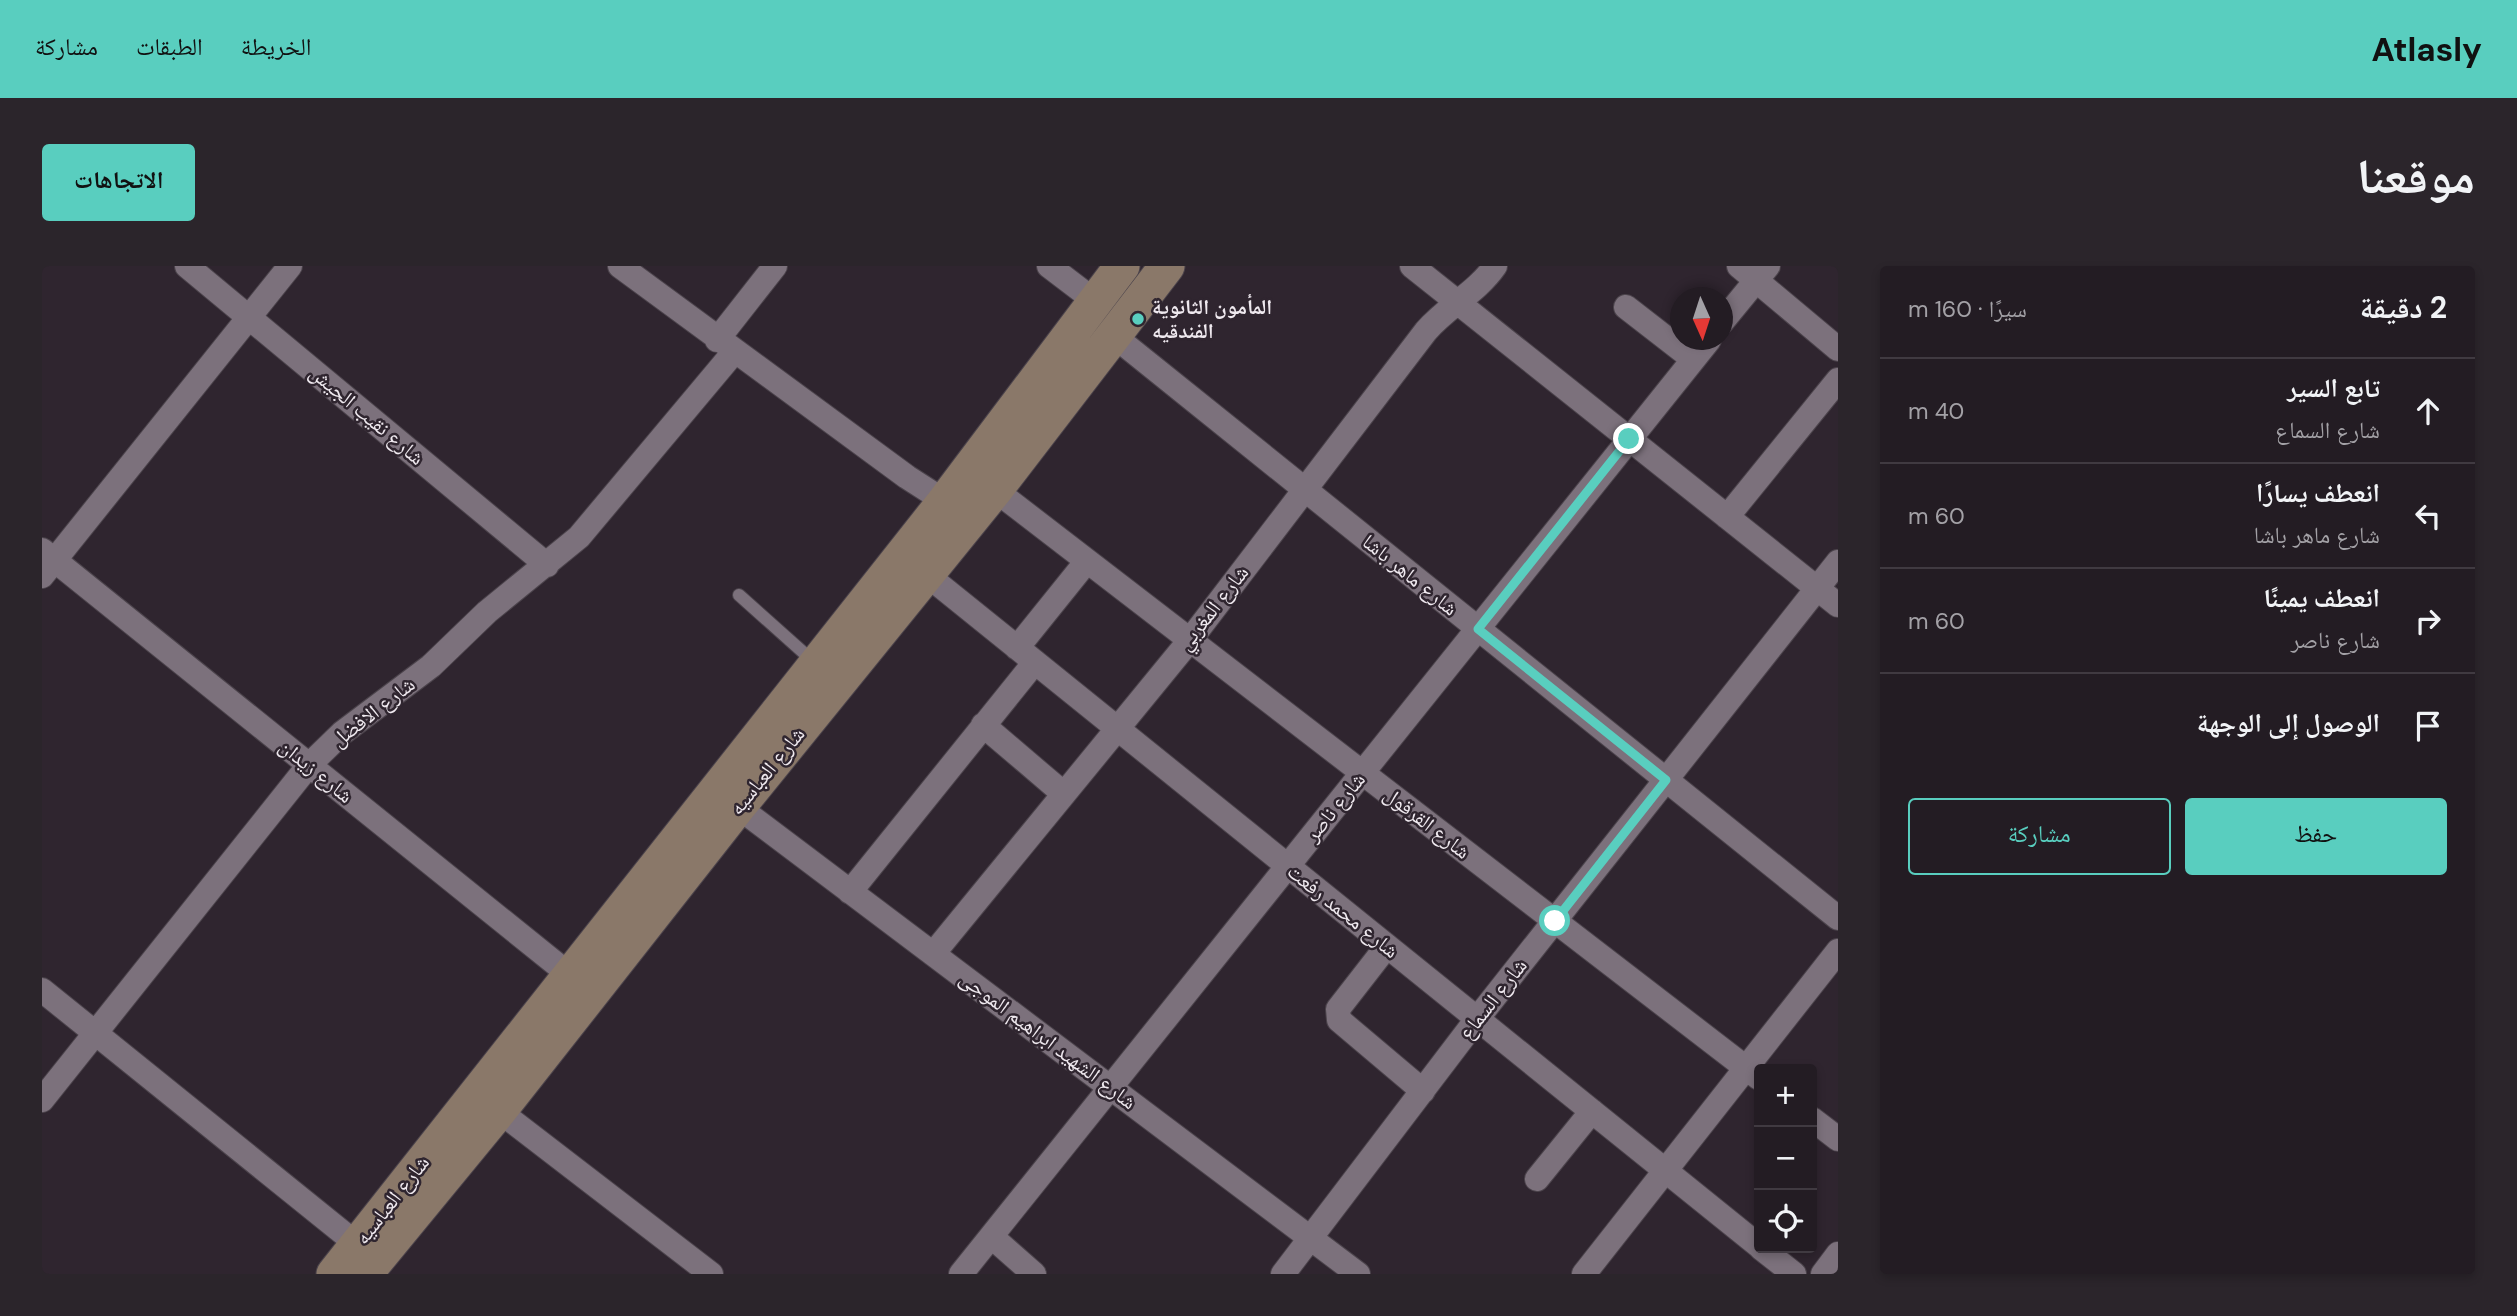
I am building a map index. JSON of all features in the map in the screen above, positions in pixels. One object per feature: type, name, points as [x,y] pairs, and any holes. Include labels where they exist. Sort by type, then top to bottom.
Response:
[{"type":"main road","name":"شارع العباسيه","points":[[334,1274],[361,1259],[499,1111],[580,983],[738,807],[927,575],[959,510],[1095,301],[1122,266]]},
{"type":"main road","name":"شارع العباسيه","points":[[361,1259],[580,983],[815,663],[959,510],[995,491],[1167,266]]},
{"type":"street","name":"شارع نقيب الجيش","points":[[187,266],[548,565]]},
{"type":"street","points":[[46,562],[290,266]]},
{"type":"street","points":[[620,266],[907,477],[959,510]]},
{"type":"street","name":"شارع الافضل","points":[[42,1100],[309,765],[342,733],[403,690],[487,612],[548,565],[593,521],[726,346],[775,266]]},
{"type":"street","points":[[1049,266],[1095,301]]},
{"type":"street","points":[[1412,266],[1838,605]]},
{"type":"street","name":"شارع المغربي","points":[[933,954],[1190,640],[1426,331],[1456,302],[1476,289],[1495,266]]},
{"type":"street","points":[[1733,306],[1754,271],[1838,349]]},
{"type":"street","points":[[1626,307],[1670,332]]},
{"type":"street","name":"شارع ماهر باشا","points":[[1114,336],[1838,918]]},
{"type":"street","name":"شارع ناصر","points":[[961,1274],[1700,350]]},
{"type":"street","points":[[1727,517],[1838,380]]},
{"type":"street","name":"شارع القرقول","points":[[995,491],[1753,1073]]},
{"type":"street","points":[[850,891],[984,725],[1087,561]]},
{"type":"street","name":"شارع زيدان","points":[[46,562],[309,765],[580,983]]},
{"type":"street","name":"شارع السماع","points":[[1283,1274],[1478,1019],[1838,562]]},
{"type":"street","name":"شارع محمد رفعت","points":[[927,575],[1754,1242]]},
{"type":"street","points":[[984,725],[1064,794]]},
{"type":"street","name":"شارع الشهيد ابراهيم الموجى","points":[[738,807],[1358,1274]]},
{"type":"street","points":[[1387,946],[1339,1009],[1339,1020],[1423,1091]]},
{"type":"street","points":[[1584,1274],[1666,1170],[1753,1073],[1838,951]]},
{"type":"street","points":[[42,990],[361,1259]]},
{"type":"street","points":[[499,1111],[711,1274]]},
{"type":"street","points":[[1537,1179],[1592,1111]]},
{"type":"street","points":[[1817,1123],[1838,1139]]},
{"type":"street","points":[[992,1237],[1034,1274]]},
{"type":"street","name":"شارع محمد رفعت","points":[[1768,1253],[1794,1274]]},
{"type":"street","points":[[1823,1274],[1838,1254]]},
{"type":"lane","points":[[739,595],[815,663]]},
{"type":"place","name":"المأمون الثانوية الفندقيه","points":[[1138,319]]},
{"type":"route","points":[[1555,921],[1666,780],[1478,629],[1629,439]]}]
